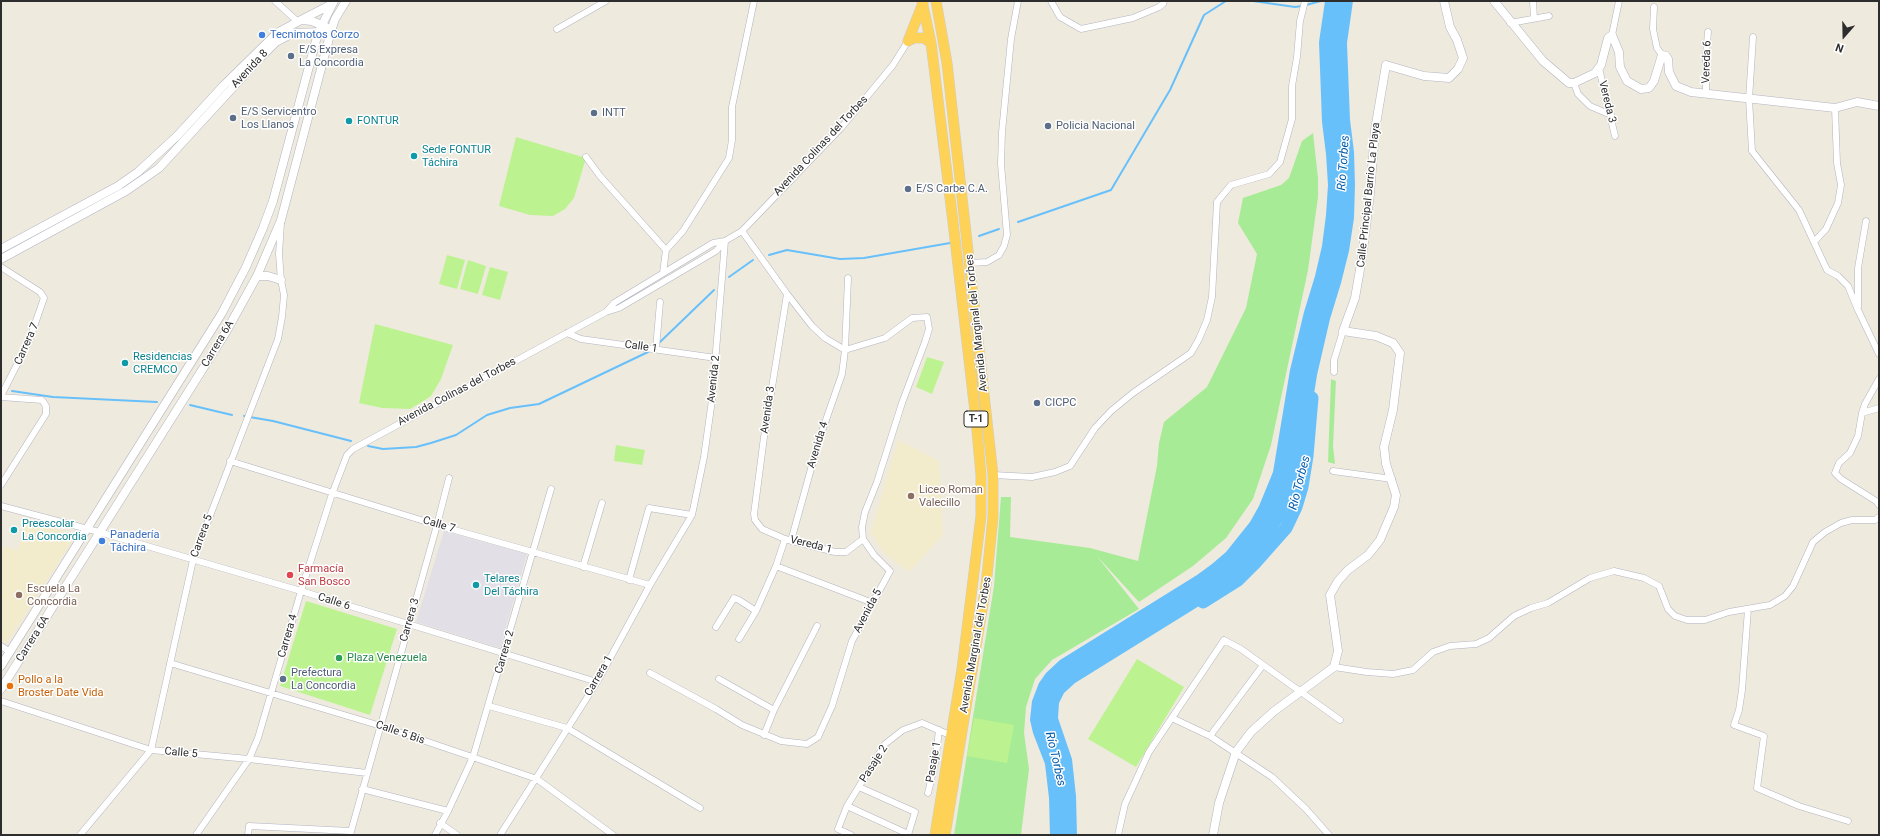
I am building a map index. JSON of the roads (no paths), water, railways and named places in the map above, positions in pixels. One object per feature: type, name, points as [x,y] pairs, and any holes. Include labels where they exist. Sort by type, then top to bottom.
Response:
[{"type":"highway","name":"Avenida Marginal del Torbes","points":[[936,1],[948,63],[993,475],[993,517],[986,585],[945,835]]},
{"type":"highway","name":"Avenida Marginal del Torbes","points":[[923,2],[931,43],[976,420],[981,516],[973,593],[952,736],[943,779],[935,835]]},
{"type":"highway","points":[[908,41],[923,2]]},
{"type":"highway","points":[[908,41],[914,38],[924,38],[931,43]]},
{"type":"highway","points":[[958,264],[970,263]]},
{"type":"street","points":[[275,1],[299,20],[320,29],[331,31]]},
{"type":"street","name":"Carrera 6A","points":[[1,689],[226,332],[257,276],[282,220],[331,31],[335,19],[346,1]]},
{"type":"street","points":[[557,29],[606,1]]},
{"type":"street","points":[[663,273],[666,250],[683,231],[729,158],[732,140],[732,107],[754,1]]},
{"type":"street","points":[[970,263],[987,262],[999,255],[1004,246],[1007,235],[1001,164],[1002,132],[1011,39],[1018,1]]},
{"type":"street","points":[[1051,1],[1060,17],[1081,28],[1133,18],[1159,8],[1164,1]]},
{"type":"street","points":[[993,475],[1032,476],[1055,472],[1070,466],[1095,428],[1111,411],[1133,393],[1191,353],[1207,320],[1212,297],[1216,202],[1231,185],[1269,174],[1280,162],[1292,119],[1292,86],[1297,57],[1300,21],[1305,1]]},
{"type":"street","name":"Calle Principal Barrio La Playa","points":[[1344,331],[1355,298],[1362,258],[1370,194],[1374,130],[1386,65],[1424,76],[1449,78],[1458,69],[1463,58],[1457,40],[1450,27],[1444,1]]},
{"type":"street","points":[[1494,1],[1510,23],[1543,61],[1569,83],[1574,83],[1595,74],[1599,68],[1608,38],[1612,35]]},
{"type":"street","points":[[1533,1],[1534,18]]},
{"type":"street","points":[[1619,1],[1612,35],[1619,52],[1620,67],[1627,81],[1641,88],[1649,88],[1654,81],[1662,55]]},
{"type":"street","name":"Avenida 8","points":[[1,249],[118,186],[138,172],[177,136],[224,85],[277,33],[333,2]]},
{"type":"street","name":"Carrera 6A","points":[[1,666],[218,320],[246,267],[273,201],[320,29],[333,2]]},
{"type":"street","points":[[1654,7],[1653,29],[1658,48],[1662,55],[1666,56],[1668,59],[1669,72],[1676,86],[1687,91],[1836,108],[1856,102],[1879,106]]},
{"type":"street","points":[[1510,23],[1549,16]]},
{"type":"street","name":"Avenida 8","points":[[1,259],[126,191],[145,179],[165,162],[276,42],[293,34],[320,29]]},
{"type":"street","name":"Vereda 6","points":[[1706,93],[1706,55],[1708,32]]},
{"type":"street","points":[[1753,37],[1749,99],[1752,151],[1799,210],[1827,270],[1838,276],[1848,286],[1879,354]]},
{"type":"street","name":"Avenida Colinas del Torbes","points":[[332,494],[347,455],[353,449],[566,333],[606,312],[619,308],[716,251],[725,241],[742,231],[841,128],[893,65],[908,41]]},
{"type":"street","name":"Vereda 3","points":[[1599,68],[1615,136]]},
{"type":"street","points":[[1574,83],[1578,94],[1590,106],[1611,115]]},
{"type":"street","points":[[1814,242],[1826,229],[1838,203],[1840,185],[1837,163],[1836,108]]},
{"type":"street","points":[[586,158],[600,176],[666,250]]},
{"type":"street","name":"Carrera 5","points":[[80,835],[151,750],[193,560],[278,339],[283,302],[279,254],[282,220]]},
{"type":"street","points":[[1858,310],[1858,268],[1866,221]]},
{"type":"street","points":[[742,231],[812,326],[825,338],[845,350],[885,338],[912,318],[927,316],[929,329],[902,403],[877,482],[865,512],[862,527],[862,539]]},
{"type":"street","name":"Avenida Colinas del Torbes","points":[[606,312],[614,302],[713,242],[725,241]]},
{"type":"street","name":"Avenida 2","points":[[692,515],[704,457],[716,358],[725,241]]},
{"type":"street","name":"Carrera 7","points":[[1,267],[40,292],[44,298],[43,306],[29,341],[1,396]]},
{"type":"street","points":[[257,276],[268,276],[281,280]]},
{"type":"street","name":"Avenida 4","points":[[739,639],[756,611],[788,540],[819,440],[842,374],[845,350],[848,278]]},
{"type":"street","name":"Avenida 3","points":[[758,526],[754,514],[770,393],[787,294]]},
{"type":"street","points":[[656,349],[660,302]]},
{"type":"street","points":[[1213,835],[1220,797],[1236,752],[1251,732],[1273,712],[1334,666],[1338,651],[1330,596],[1338,581],[1348,570],[1368,555],[1380,540],[1394,507],[1396,495],[1383,455],[1393,410],[1400,353],[1393,343],[1376,336],[1344,331],[1334,360],[1334,372]]},
{"type":"street","name":"Calle 1","points":[[566,333],[581,339],[716,358]]},
{"type":"street","points":[[1879,378],[1862,413],[1858,436],[1850,453],[1839,463],[1835,473],[1841,479],[1876,501],[1879,506]]},
{"type":"street","points":[[1,396],[42,400],[46,406],[46,414],[1,484]]},
{"type":"street","points":[[1862,413],[1879,408]]},
{"type":"street","name":"Calle 7","points":[[230,461],[332,494],[650,585]]},
{"type":"street","points":[[1333,471],[1392,479]]},
{"type":"street","name":"Carrera 3","points":[[350,833],[449,478]]},
{"type":"street","name":"Carrera 2","points":[[434,835],[448,811],[473,757],[551,489]]},
{"type":"street","name":"Carrera 4","points":[[196,835],[249,759],[258,738],[301,591],[332,494]]},
{"type":"street","points":[[583,567],[602,503]]},
{"type":"street","name":"Calle 6","points":[[1,506],[85,530],[99,532],[301,591],[597,682]]},
{"type":"street","points":[[629,580],[649,508],[692,515]]},
{"type":"street","name":"Carrera 1","points":[[500,835],[537,779],[567,728],[597,682],[650,585],[692,515]]},
{"type":"street","points":[[1334,666],[1367,672],[1393,674],[1414,670],[1433,652],[1450,646],[1476,644],[1489,638],[1514,616],[1531,608],[1548,603],[1590,578],[1614,571],[1644,578],[1659,586],[1668,608],[1675,616],[1686,620],[1705,620],[1729,612],[1748,610],[1770,605],[1785,596],[1793,586],[1813,542],[1825,532],[1841,523],[1852,520],[1875,520],[1879,517]]},
{"type":"street","name":"Vereda 1","points":[[758,526],[788,540],[835,552],[846,552],[862,539]]},
{"type":"street","name":"Avenida 5","points":[[650,673],[742,725],[764,735],[781,741],[807,744],[818,737],[832,706],[852,641],[890,571],[874,555],[862,539]]},
{"type":"street","points":[[776,566],[873,603]]},
{"type":"street","points":[[716,627],[734,598],[756,611]]},
{"type":"street","points":[[1748,610],[1740,710],[1734,725],[1764,736],[1757,788],[1799,806],[1848,821]]},
{"type":"street","points":[[764,735],[774,710],[817,626]]},
{"type":"street","points":[[1118,835],[1125,804],[1149,752],[1224,640],[1241,649],[1302,691],[1340,720]]},
{"type":"street","points":[[1,646],[10,652]]},
{"type":"street","name":"Calle 5 Bis","points":[[170,663],[381,726],[537,779],[613,835]]},
{"type":"street","points":[[1210,736],[1263,665]]},
{"type":"street","points":[[719,679],[774,710]]},
{"type":"street","name":"Calle 5","points":[[1,701],[151,750],[249,759],[367,773]]},
{"type":"street","points":[[489,706],[567,728],[700,808]]},
{"type":"street","points":[[1172,718],[1210,736],[1272,777],[1306,808],[1329,835]]},
{"type":"street","name":"Pasaje 2","points":[[851,835],[838,829],[847,806],[885,744],[903,730],[922,724],[952,736]]},
{"type":"street","name":"Pasaje 1","points":[[928,793],[935,763],[939,730]]},
{"type":"street","points":[[847,806],[908,834],[915,812],[859,787]]},
{"type":"street","points":[[362,789],[448,811]]},
{"type":"street","points":[[440,823],[457,835]]},
{"type":"street","points":[[248,835],[249,826],[350,833]]},
{"type":"water","points":[[1325,1],[1353,1],[1347,43],[1350,120],[1354,152],[1354,218],[1349,251],[1330,319],[1317,375],[1300,479],[1284,519],[1260,555],[1246,571],[1212,598],[1075,683],[1064,693],[1059,703],[1058,718],[1072,759],[1076,796],[1077,835],[1050,835],[1049,798],[1045,764],[1033,733],[1030,720],[1032,701],[1039,683],[1046,673],[1060,660],[1197,575],[1226,552],[1250,522],[1259,506],[1273,472],[1290,370],[1322,246],[1326,215],[1328,185],[1322,122],[1319,42]]},
{"type":"waterway","points":[[1018,222],[1111,190],[1170,90],[1204,15],[1226,1]]},
{"type":"waterway","points":[[1253,1],[1295,7],[1302,6]]},
{"type":"waterway","points":[[1306,5],[1321,1]]},
{"type":"waterway","points":[[979,236],[999,229]]},
{"type":"waterway","points":[[769,255],[787,250],[840,259],[864,258],[950,243]]},
{"type":"waterway","points":[[729,277],[753,260]]},
{"type":"waterway","points":[[659,343],[714,290]]},
{"type":"waterway","points":[[368,446],[383,449],[416,447],[456,435],[487,415],[510,408],[539,404],[648,352]]},
{"type":"waterway","points":[[12,391],[53,397],[157,402]]},
{"type":"waterway","name":"Río Torbes","points":[[1203,602],[1238,580],[1286,528],[1296,507],[1302,487],[1307,456],[1312,398]]},
{"type":"waterway","points":[[190,405],[232,415]]},
{"type":"waterway","points":[[244,416],[273,421],[351,441]]},
{"type":"place","name":"Tecnimotos Corzo","points":[[262,35]]},
{"type":"place","name":"E/S Expresa La Concordia","points":[[291,56]]},
{"type":"place","name":"INTT","points":[[594,113]]},
{"type":"place","name":"E/S Servicentro Los Llanos","points":[[233,118]]},
{"type":"place","name":"FONTUR","points":[[349,121]]},
{"type":"place","name":"Policia Nacional","points":[[1048,126]]},
{"type":"place","name":"Sede FONTUR Táchira","points":[[414,156]]},
{"type":"place","name":"E/S Carbe C.A.","points":[[908,189]]},
{"type":"place","name":"Residencias CREMCO","points":[[125,363]]},
{"type":"place","name":"CICPC","points":[[1037,403]]},
{"type":"place","name":"Liceo Roman Valecillo","points":[[911,496]]},
{"type":"place","name":"Preescolar La Concordia","points":[[14,530]]},
{"type":"place","name":"Panadería Táchira","points":[[102,541]]},
{"type":"place","name":"Farmacía San Bosco","points":[[290,575]]},
{"type":"place","name":"Telares Del Táchira","points":[[476,585]]},
{"type":"place","name":"Escuela La Concordia","points":[[19,595]]},
{"type":"place","name":"Plaza Venezuela","points":[[339,658]]},
{"type":"place","name":"Prefectura La Concordia","points":[[283,679]]},
{"type":"place","name":"Pollo a la Broster Date Vida","points":[[10,686]]}]
